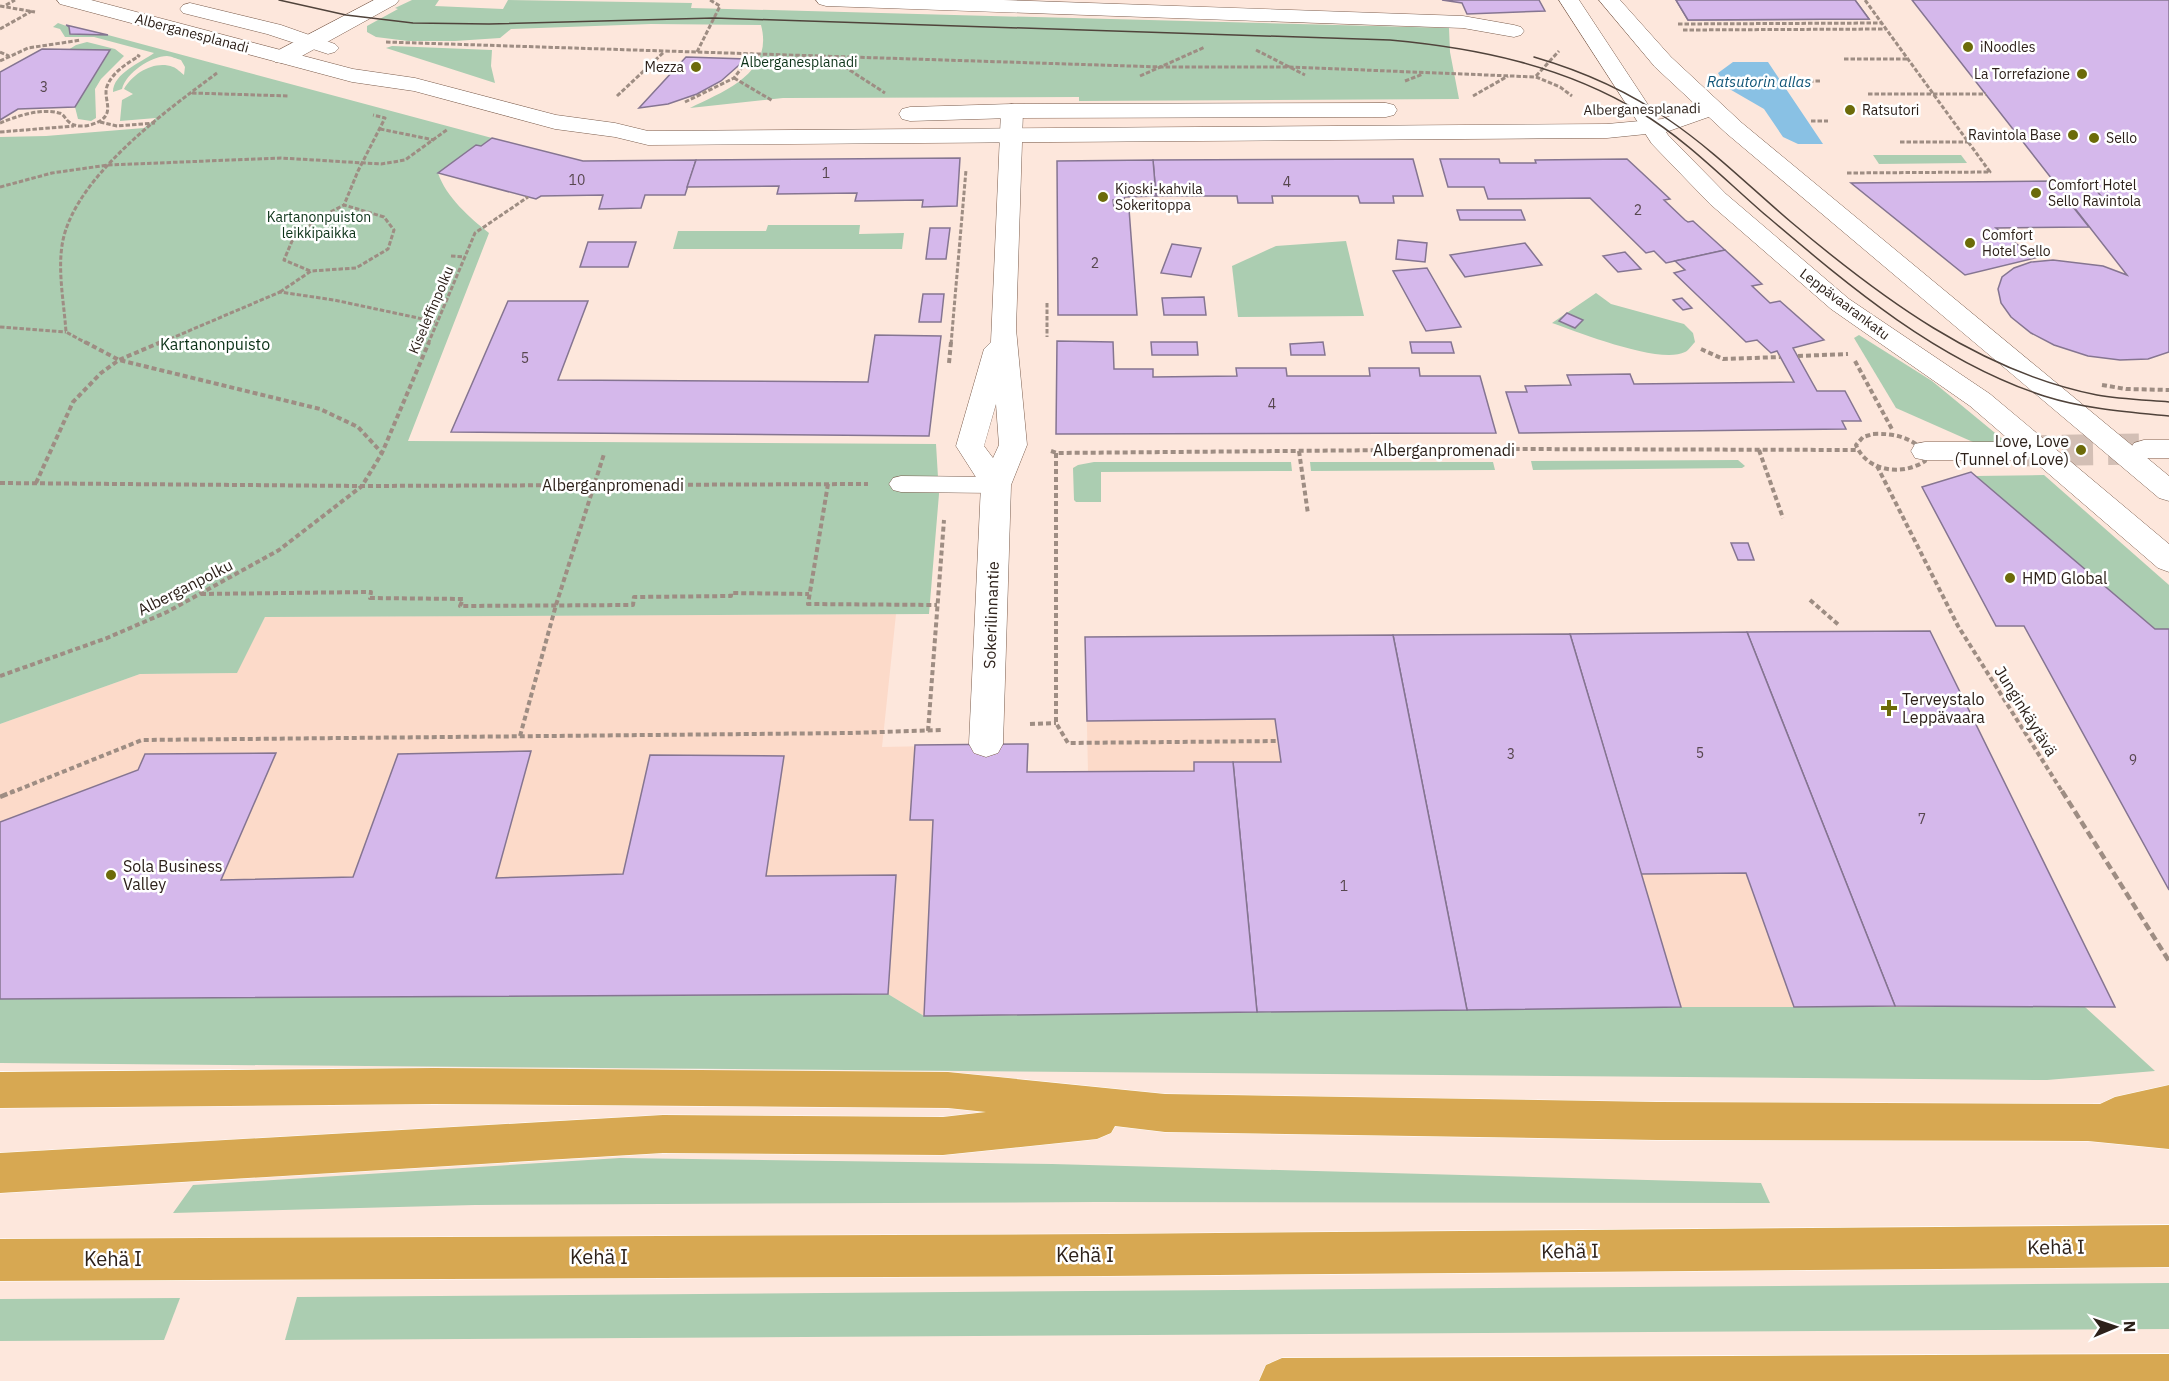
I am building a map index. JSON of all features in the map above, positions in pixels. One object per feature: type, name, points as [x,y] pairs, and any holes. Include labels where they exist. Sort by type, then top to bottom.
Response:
[{"type":"highway","points":[[0,1090],[434,1086],[948,1090],[1165,1113],[1657,1121],[2088,1122],[2169,1130]]},
{"type":"highway","points":[[2088,1122],[2169,1104]]},
{"type":"highway","points":[[0,1173],[235,1157],[663,1134],[943,1136],[1165,1113]]},
{"type":"highway","name":"Kehä I","points":[[0,1260],[1107,1255],[2169,1246]]},
{"type":"highway","points":[[1282,1381],[2169,1377]]},
{"type":"street","name":"Alberganesplanadi","points":[[67,0],[352,75],[415,85],[555,122],[615,130],[648,138],[1607,131],[1646,118]]},
{"type":"street","points":[[283,57],[389,0]]},
{"type":"street","points":[[826,0],[1211,12],[1255,7],[1463,22],[1514,32]]},
{"type":"street","name":"Leppävaarankatu","points":[[1569,0],[1646,118],[1691,174],[1804,274],[1873,328],[1980,400],[2169,561]]},
{"type":"street","points":[[1609,0],[1663,62],[1712,108],[1872,246],[2169,491]]},
{"type":"street","name":"Alberganesplanadi","points":[[173,5],[274,29],[370,62],[415,85]]},
{"type":"street","name":"Alberganesplanadi","points":[[615,130],[674,123],[883,108],[1012,111],[1406,110]]},
{"type":"street","name":"Alberganesplanadi","points":[[1587,110],[1646,118],[1666,125],[1712,108]]},
{"type":"street","name":"Sokerilinnantie","points":[[986,735],[996,485],[1013,446],[1003,329],[1012,111]]},
{"type":"street","name":"Sokerilinnantie","points":[[996,485],[969,446],[1003,329]]},
{"type":"street","points":[[1925,451],[2016,451]]},
{"type":"lane","points":[[901,484],[996,485]]},
{"type":"path","points":[[6,5],[15,0]]},
{"type":"path","points":[[698,52],[720,6],[710,0]]},
{"type":"path","points":[[1838,173],[1990,172],[1865,0]]},
{"type":"path","points":[[0,29],[32,11]]},
{"type":"path","points":[[1211,12],[1211,17],[1222,24],[1222,39]]},
{"type":"path","points":[[1680,24],[1881,23]]},
{"type":"path","points":[[1674,28],[1886,29]]},
{"type":"path","points":[[1130,80],[1222,39],[1241,42],[1309,77]]},
{"type":"path","points":[[0,61],[45,44],[83,40]]},
{"type":"path","points":[[382,42],[1161,67],[1290,67],[1536,76],[1570,93],[1587,110]]},
{"type":"path","points":[[1536,76],[1561,49]]},
{"type":"path","points":[[617,96],[664,51]]},
{"type":"path","points":[[0,52],[9,56]]},
{"type":"path","points":[[99,122],[106,116],[109,109],[105,90],[120,69],[139,56],[132,52]]},
{"type":"path","points":[[678,106],[734,78],[747,65],[753,53]]},
{"type":"path","points":[[828,56],[883,108]]},
{"type":"path","points":[[1844,59],[1908,59]]},
{"type":"path","points":[[66,332],[64,238],[77,204],[108,165],[191,93],[225,68]]},
{"type":"path","points":[[734,78],[773,101]]},
{"type":"path","points":[[1783,82],[1820,81]]},
{"type":"path","points":[[191,93],[295,96],[272,90]]},
{"type":"path","points":[[1868,94],[1986,94]]},
{"type":"path","points":[[0,123],[28,114],[55,112],[61,113],[70,123],[76,125]]},
{"type":"path","points":[[344,205],[384,217],[394,230],[388,249],[356,268],[311,271],[284,260],[291,241],[319,218],[344,205],[358,171],[386,118],[363,112]]},
{"type":"path","points":[[1811,121],[1827,121]]},
{"type":"path","points":[[0,132],[59,129],[99,122],[117,126],[156,123]]},
{"type":"path","points":[[0,187],[52,173],[108,165],[281,158],[363,164],[405,160],[452,126]]},
{"type":"path","points":[[380,129],[434,141]]},
{"type":"path","points":[[1900,142],[1969,142]]},
{"type":"path","points":[[948,373],[966,164]]},
{"type":"path","name":"Kiseleffinpolku","points":[[382,453],[475,233],[528,197]]},
{"type":"path","points":[[451,256],[465,257]]},
{"type":"path","points":[[36,483],[73,402],[101,373],[119,360],[280,292],[311,271]]},
{"type":"path","points":[[280,292],[334,300],[437,322]]},
{"type":"path","points":[[0,327],[66,332],[119,360],[320,409],[358,427],[382,453],[362,486]]},
{"type":"path","points":[[1701,349],[1723,359],[1780,357]]},
{"type":"path","points":[[1798,356],[1852,354]]},
{"type":"path","points":[[2098,384],[2126,389],[2169,390]]},
{"type":"path","points":[[1051,444],[1057,453],[1056,723],[1068,743],[1278,741]]},
{"type":"path","points":[[1759,450],[1783,518]]},
{"type":"path","name":"Alberganpromenadi","points":[[1049,451],[1057,453],[1857,450]]},
{"type":"path","points":[[1299,451],[1308,514]]},
{"type":"path","points":[[520,736],[556,606],[604,454]]},
{"type":"path","name":"Junginkäytävä","points":[[1877,466],[1958,626],[2169,961]]},
{"type":"path","name":"Alberganpromenadi","points":[[0,483],[362,486],[901,484]]},
{"type":"path","points":[[828,484],[808,603],[937,604]]},
{"type":"path","points":[[928,731],[947,484]]},
{"type":"path","name":"Alberganpolku","points":[[0,676],[107,638],[167,612],[279,550],[362,486]]},
{"type":"path","points":[[201,594],[371,592],[370,598],[463,599],[460,606],[556,606],[633,605],[634,597],[730,596],[731,593],[809,594]]},
{"type":"path","points":[[1810,600],[1840,626]]},
{"type":"path","points":[[0,797],[142,740],[928,731],[986,735],[1056,723]]},
{"type":"shaded area","points":[[896,614],[882,747],[1028,744],[1027,772],[1088,772],[1085,637],[1930,631],[2115,1007],[1681,1007],[924,1016],[888,994],[0,999],[0,724],[140,674],[236,673],[265,617]]},
{"type":"green space","name":"Alberganesplanadi","points":[[412,0],[439,0],[435,6],[503,9],[508,0],[692,3],[691,8],[1449,28],[1450,52],[1459,99],[1079,101],[1079,97],[783,98],[690,108],[731,87],[753,68],[760,56],[763,42],[761,25],[651,24],[511,29],[500,38],[455,41],[408,41],[376,37],[367,32],[367,26]]},
{"type":"green space","name":"Kartanonpuisto","points":[[58,23],[69,27],[70,34],[108,35],[492,138],[481,146],[476,145],[438,173],[453,199],[489,233],[408,441],[936,444],[939,494],[929,614],[265,617],[237,673],[140,674],[0,724],[0,137],[46,136],[144,128],[156,118],[120,121],[122,100],[133,94],[124,89],[128,83],[145,69],[159,65],[173,67],[184,75],[185,67],[181,60],[170,56],[154,59],[140,66],[128,77],[122,89],[113,92],[114,85],[123,74],[154,53],[94,37],[65,37],[60,29],[53,27]]},
{"type":"green space","points":[[87,42],[115,49],[124,56],[101,79],[95,89],[96,118],[91,121],[78,119],[75,107],[110,51],[68,50]]},
{"type":"green space","points":[[392,46],[492,50],[491,66],[495,83],[386,48]]},
{"type":"green space","points":[[1873,155],[1961,155],[1967,163],[1879,164]]},
{"type":"green space","points":[[768,225],[860,225],[859,234],[904,233],[902,249],[673,249],[678,231],[766,231]]},
{"type":"green space","points":[[1346,241],[1364,316],[1238,317],[1232,266],[1276,246]]},
{"type":"green space","points":[[1596,293],[1611,304],[1684,324],[1693,333],[1695,342],[1685,352],[1673,355],[1657,354],[1619,346],[1552,323]]},
{"type":"green space","points":[[1859,335],[1932,381],[2006,442],[1973,442],[1896,408],[1854,338]]},
{"type":"green space","points":[[1738,460],[1745,466],[1742,468],[1533,470],[1531,461]]},
{"type":"green space","points":[[1094,462],[1291,462],[1292,471],[1101,472],[1101,502],[1076,502],[1074,500],[1073,468]]},
{"type":"green space","points":[[1310,462],[1493,462],[1495,470],[1311,471]]},
{"type":"green space","points":[[2044,475],[2169,585],[2169,629],[2155,629],[1975,476]]},
{"type":"green space","points":[[888,994],[924,1016],[1681,1007],[2085,1007],[2155,1071],[2047,1080],[0,1063],[0,999]]},
{"type":"green space","points":[[620,1158],[1052,1164],[1761,1183],[1770,1203],[1096,1202],[475,1205],[173,1213],[193,1185]]},
{"type":"green space","points":[[2169,1283],[2169,1329],[285,1340],[297,1297]]},
{"type":"green space","points":[[180,1298],[164,1340],[0,1341],[0,1299]]},
{"type":"water","name":"Ratsutorin allas","points":[[1733,62],[1768,62],[1823,144],[1798,144],[1783,137],[1764,109],[1726,87],[1718,73]]},
{"type":"building","points":[[1442,0],[1539,0],[1545,11],[1467,14],[1462,3]]},
{"type":"building","points":[[1676,0],[1855,0],[1869,19],[1688,20]]},
{"type":"building","points":[[1676,0],[1855,0],[1869,19],[1688,20]]},
{"type":"building","name":"Sello","points":[[1912,0],[2169,0],[2169,352],[2148,359],[2120,360],[2088,356],[2054,345],[2031,333],[2011,317],[2001,303],[1998,289],[2002,277],[2014,268],[2031,262],[2053,260],[2103,266],[2127,275]]},
{"type":"building","points":[[66,25],[108,35],[70,34],[69,27]]},
{"type":"building","points":[[42,49],[110,50],[75,107],[18,109],[0,120],[0,72]]},
{"type":"building","points":[[686,57],[746,59],[721,81],[697,94],[668,104],[639,108]]},
{"type":"building","points":[[492,138],[583,161],[696,160],[685,195],[645,195],[641,208],[599,209],[603,195],[541,196],[536,199],[438,173],[476,145],[481,146]]},
{"type":"building","points":[[960,158],[957,206],[922,207],[923,200],[855,201],[857,193],[777,194],[779,186],[687,187],[696,160]]},
{"type":"building","points":[[1413,159],[1423,196],[1393,196],[1394,203],[1360,203],[1358,196],[1272,196],[1273,203],[1238,203],[1237,196],[1156,196],[1153,160]]},
{"type":"building","points":[[1440,159],[1499,159],[1500,163],[1536,163],[1535,160],[1627,159],[1670,199],[1664,200],[1685,220],[1693,221],[1725,250],[1666,263],[1654,251],[1646,253],[1590,198],[1488,199],[1484,187],[1448,187]]},
{"type":"building","points":[[1153,160],[1156,196],[1125,197],[1113,200],[1114,209],[1129,209],[1137,315],[1058,315],[1057,161]]},
{"type":"building","name":"Comfort Hotel Sello","points":[[2054,181],[2060,190],[2096,190],[2106,202],[2069,202],[2089,227],[1996,228],[2035,258],[1965,275],[1851,183]]},
{"type":"building","points":[[1457,210],[1521,210],[1525,220],[1460,220]]},
{"type":"building","points":[[930,228],[950,228],[946,259],[926,259]]},
{"type":"building","points":[[1398,240],[1427,243],[1425,262],[1396,259]]},
{"type":"building","points":[[588,242],[636,242],[628,267],[580,267]]},
{"type":"building","points":[[1525,243],[1542,265],[1465,277],[1450,255]]},
{"type":"building","points":[[1172,244],[1201,248],[1191,277],[1161,273]]},
{"type":"building","points":[[1725,250],[1762,284],[1752,286],[1770,303],[1780,301],[1824,340],[1793,348],[1817,391],[1845,391],[1861,421],[1842,421],[1846,429],[1519,433],[1506,392],[1527,392],[1525,386],[1571,385],[1567,375],[1630,374],[1634,384],[1794,382],[1777,351],[1771,353],[1757,340],[1746,342],[1674,273],[1685,270],[1675,261]]},
{"type":"building","points":[[1625,252],[1641,269],[1618,272],[1603,256]]},
{"type":"building","points":[[1427,268],[1461,327],[1426,331],[1393,271]]},
{"type":"building","points":[[923,294],[944,294],[941,322],[919,322]]},
{"type":"building","points":[[1204,297],[1206,315],[1164,315],[1162,298]]},
{"type":"building","points":[[1682,298],[1692,308],[1683,310],[1673,300]]},
{"type":"building","points":[[508,301],[588,301],[558,380],[868,382],[875,335],[941,336],[929,436],[451,432]]},
{"type":"building","points":[[1567,313],[1583,320],[1575,328],[1559,321]]},
{"type":"building","points":[[1057,341],[1113,342],[1114,369],[1153,369],[1153,377],[1237,376],[1236,368],[1286,368],[1287,376],[1370,376],[1369,368],[1419,368],[1420,376],[1480,376],[1496,433],[1056,434]]},
{"type":"building","points":[[1151,342],[1197,342],[1198,355],[1152,355]]},
{"type":"building","points":[[1323,342],[1325,355],[1291,355],[1290,344]]},
{"type":"building","points":[[1410,342],[1451,342],[1454,353],[1412,353]]},
{"type":"building","points":[[1971,472],[2155,629],[2169,629],[2169,890],[2024,626],[1996,626],[1922,487]]},
{"type":"building","points":[[1731,543],[1748,543],[1754,560],[1738,560]]},
{"type":"building","points":[[1930,631],[2115,1007],[1895,1006],[1747,632]]},
{"type":"building","points":[[1747,632],[1895,1006],[1794,1007],[1746,873],[1641,874],[1570,634]]},
{"type":"building","points":[[1570,634],[1681,1007],[1467,1010],[1393,635]]},
{"type":"building","points":[[1393,635],[1467,1010],[1257,1012],[1233,762],[1281,762],[1275,719],[1087,721],[1085,637]]},
{"type":"building","points":[[1028,744],[1027,772],[1194,771],[1194,762],[1233,762],[1257,1012],[924,1016],[933,820],[910,820],[915,745]]},
{"type":"building","name":"Sola Business Valley","points":[[531,751],[496,878],[623,874],[650,755],[784,756],[766,876],[896,875],[888,994],[0,999],[0,822],[138,770],[145,754],[276,753],[221,880],[353,877],[398,754]]},
{"type":"tunnel","points":[[2016,451],[2144,449]]},
{"type":"tram line","points":[[279,0],[346,15],[413,23],[489,24],[714,18],[1390,40],[1488,54],[1551,71],[1581,82],[1640,112],[1688,147],[1860,293],[1894,318],[1966,362],[2004,381],[2059,400],[2106,409],[2169,416]]},
{"type":"tram line","points":[[1534,57],[1604,83],[1653,110],[1701,144],[1791,222],[1860,277],[1896,304],[1972,350],[2012,369],[2054,384],[2097,395],[2169,402]]},
{"type":"place","name":"iNoodles","points":[[1968,47]]},
{"type":"place","name":"Mezza","points":[[696,67]]},
{"type":"place","name":"La Torrefazione","points":[[2082,74]]},
{"type":"place","name":"Ratsutori","points":[[1850,110]]},
{"type":"place","name":"Ravintola Base","points":[[2073,135]]},
{"type":"place","name":"Sello","points":[[2094,138]]},
{"type":"place","name":"Comfort Hotel Sello Ravintola","points":[[2036,193]]},
{"type":"place","name":"Kioski-kahvila Sokeritoppa","points":[[1103,197]]},
{"type":"place","name":"Comfort Hotel Sello","points":[[1970,243]]},
{"type":"place","name":"Love, Love (Tunnel of Love)","points":[[2081,450]]},
{"type":"place","name":"HMD Global","points":[[2010,578]]},
{"type":"place","name":"Terveystalo Leppävaara","points":[[1889,708]]},
{"type":"place","name":"Sola Business Valley","points":[[111,875]]},
{"type":"park label","name":"Kartanonpuiston leikkipaikka","points":[[319,226]]}]
